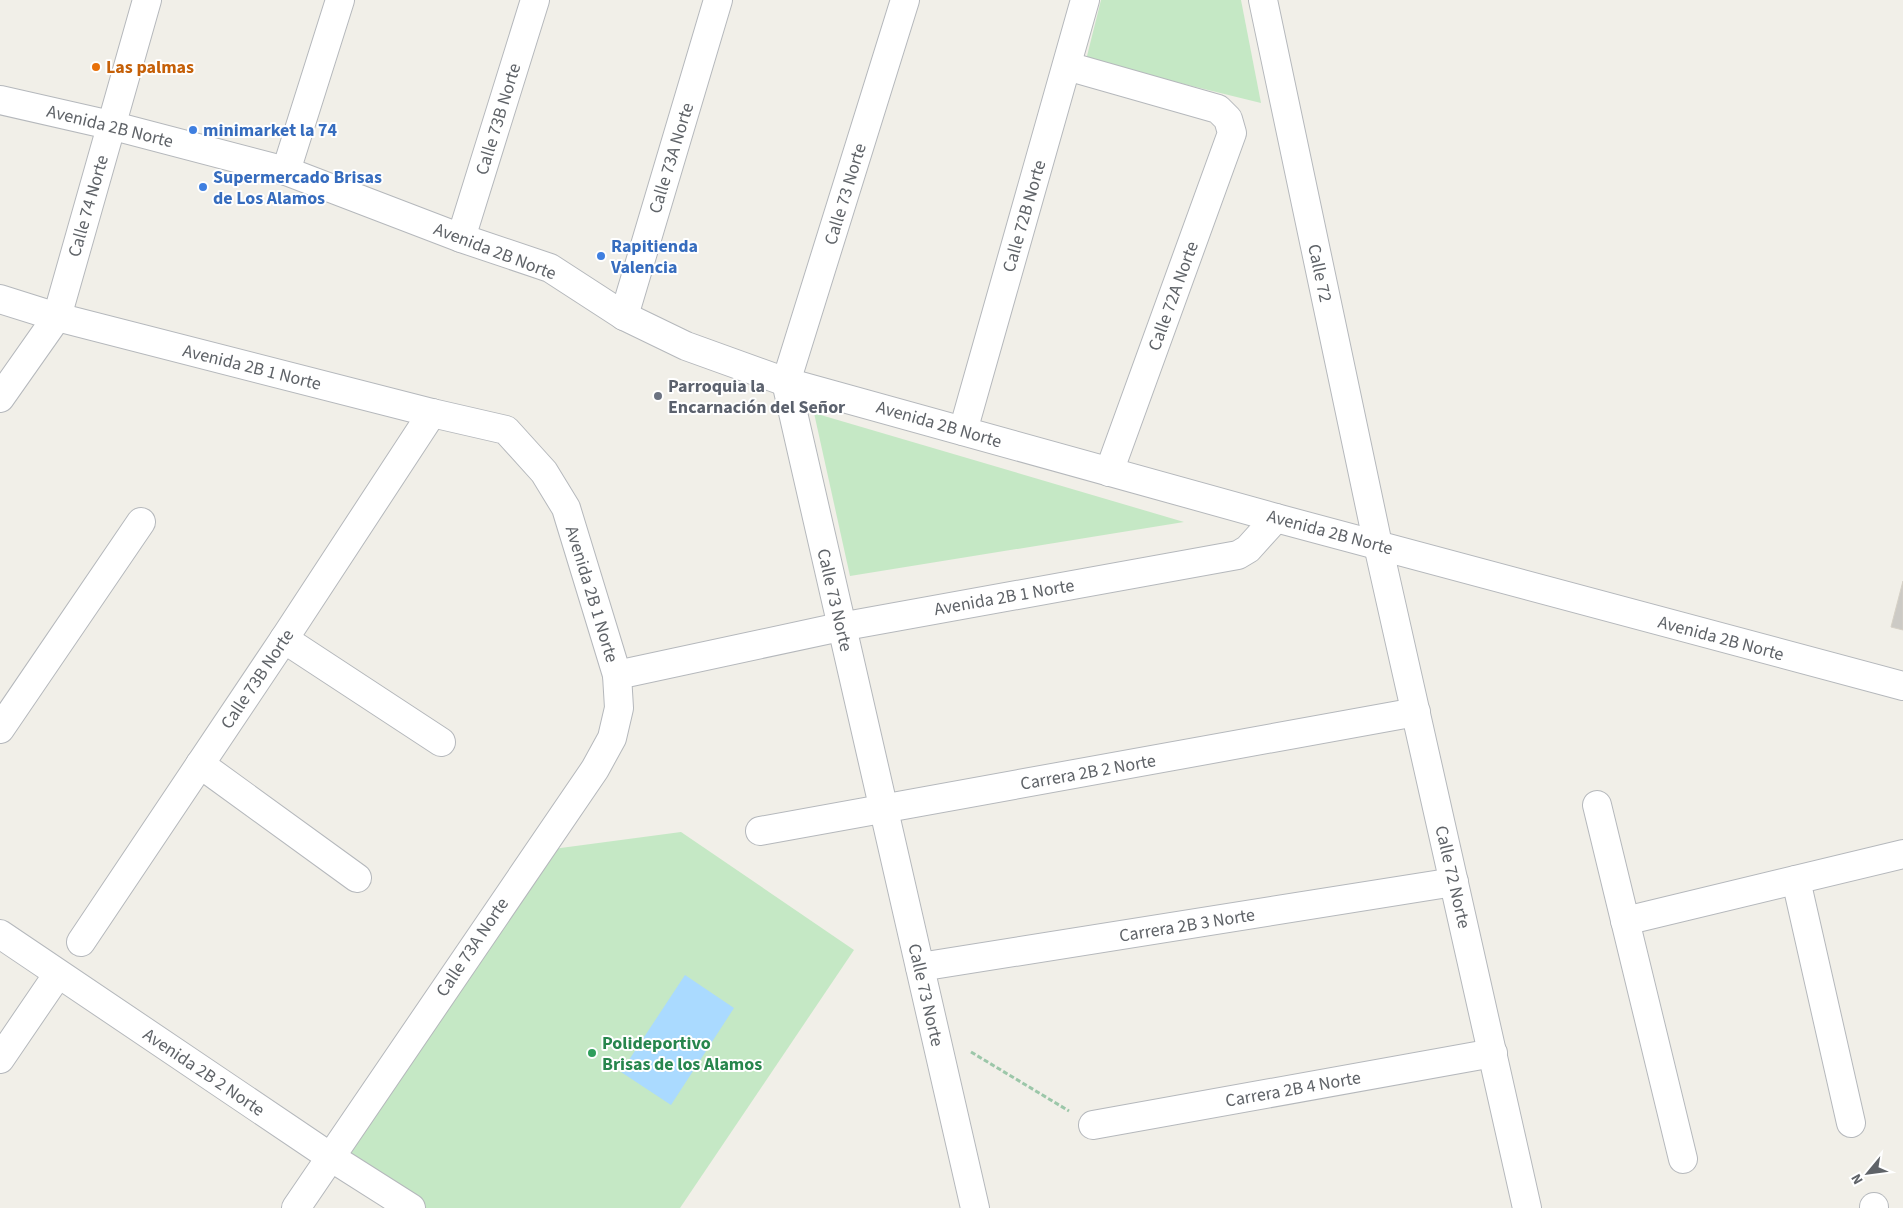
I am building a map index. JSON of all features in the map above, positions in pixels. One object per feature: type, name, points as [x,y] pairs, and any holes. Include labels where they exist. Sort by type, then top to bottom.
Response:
[{"type":"street","name":"Calle 74 Norte","points":[[0,398],[56,317],[147,0]]},
{"type":"street","points":[[286,171],[340,0]]},
{"type":"street","name":"Calle 73B Norte","points":[[461,238],[535,0]]},
{"type":"street","name":"Calle 73A Norte","points":[[624,316],[718,0]]},
{"type":"street","name":"Calle 73 Norte","points":[[905,0],[786,382],[840,627],[975,1208]]},
{"type":"street","name":"Calle 72B Norte","points":[[963,431],[1085,0]]},
{"type":"street","name":"Calle 72","points":[[1263,0],[1378,545]]},
{"type":"street","name":"Calle 72A Norte","points":[[1067,66],[1218,109],[1228,119],[1232,133],[1110,472]]},
{"type":"street","name":"Avenida 2B Norte","points":[[0,100],[110,125],[286,171],[461,238],[550,268],[624,316],[686,346],[786,382],[1276,518],[1903,686]]},
{"type":"street","name":"Avenida 2B 1 Norte","points":[[0,299],[56,317],[432,413],[506,430],[544,472],[566,508],[617,676],[840,627],[1238,555],[1248,549],[1276,518]]},
{"type":"street","name":"Calle 73B Norte","points":[[81,942],[284,639],[432,413]]},
{"type":"street","points":[[0,729],[141,522]]},
{"type":"street","name":"Calle 72 Norte","points":[[1378,545],[1527,1208]]},
{"type":"street","points":[[284,639],[441,742]]},
{"type":"street","name":"Calle 73A Norte","points":[[296,1208],[329,1156],[595,769],[612,738],[619,708],[617,676]]},
{"type":"street","name":"Carrera 2B 2 Norte","points":[[760,831],[1416,712]]},
{"type":"street","points":[[200,764],[357,878]]},
{"type":"street","points":[[1597,805],[1683,1159]]},
{"type":"street","points":[[1625,921],[1903,854]]},
{"type":"street","points":[[1796,880],[1851,1123]]},
{"type":"street","name":"Carrera 2B 3 Norte","points":[[920,967],[1454,882]]},
{"type":"street","name":"Avenida 2B 2 Norte","points":[[0,934],[329,1156],[411,1208]]},
{"type":"street","points":[[0,1059],[58,974]]},
{"type":"street","name":"Carrera 2B 4 Norte","points":[[1093,1125],[1492,1053]]},
{"type":"path","points":[[934,1030],[1093,1125]]},
{"type":"green space","points":[[1101,0],[1241,0],[1261,103],[1086,60]]},
{"type":"green space","points":[[814,413],[1184,522],[850,576]]},
{"type":"green space","name":"Polideportivo Brisas de los Alamos","points":[[681,832],[854,950],[680,1208],[411,1208],[329,1156],[538,851]]},
{"type":"water","points":[[685,975],[734,1008],[671,1105],[621,1072]]},
{"type":"building","points":[[1903,581],[1903,630],[1891,627]]},
{"type":"place","name":"Las palmas","points":[[96,67]]},
{"type":"place","name":"minimarket la 74","points":[[193,130]]},
{"type":"place","name":"Supermercado Brisas de Los Alamos","points":[[203,187]]},
{"type":"place","name":"Rapitienda Valencia","points":[[601,256]]},
{"type":"place","name":"Parroquia la Encarnación del Señor","points":[[658,396]]},
{"type":"place","name":"Polideportivo Brisas de los Alamos","points":[[592,1053]]}]
